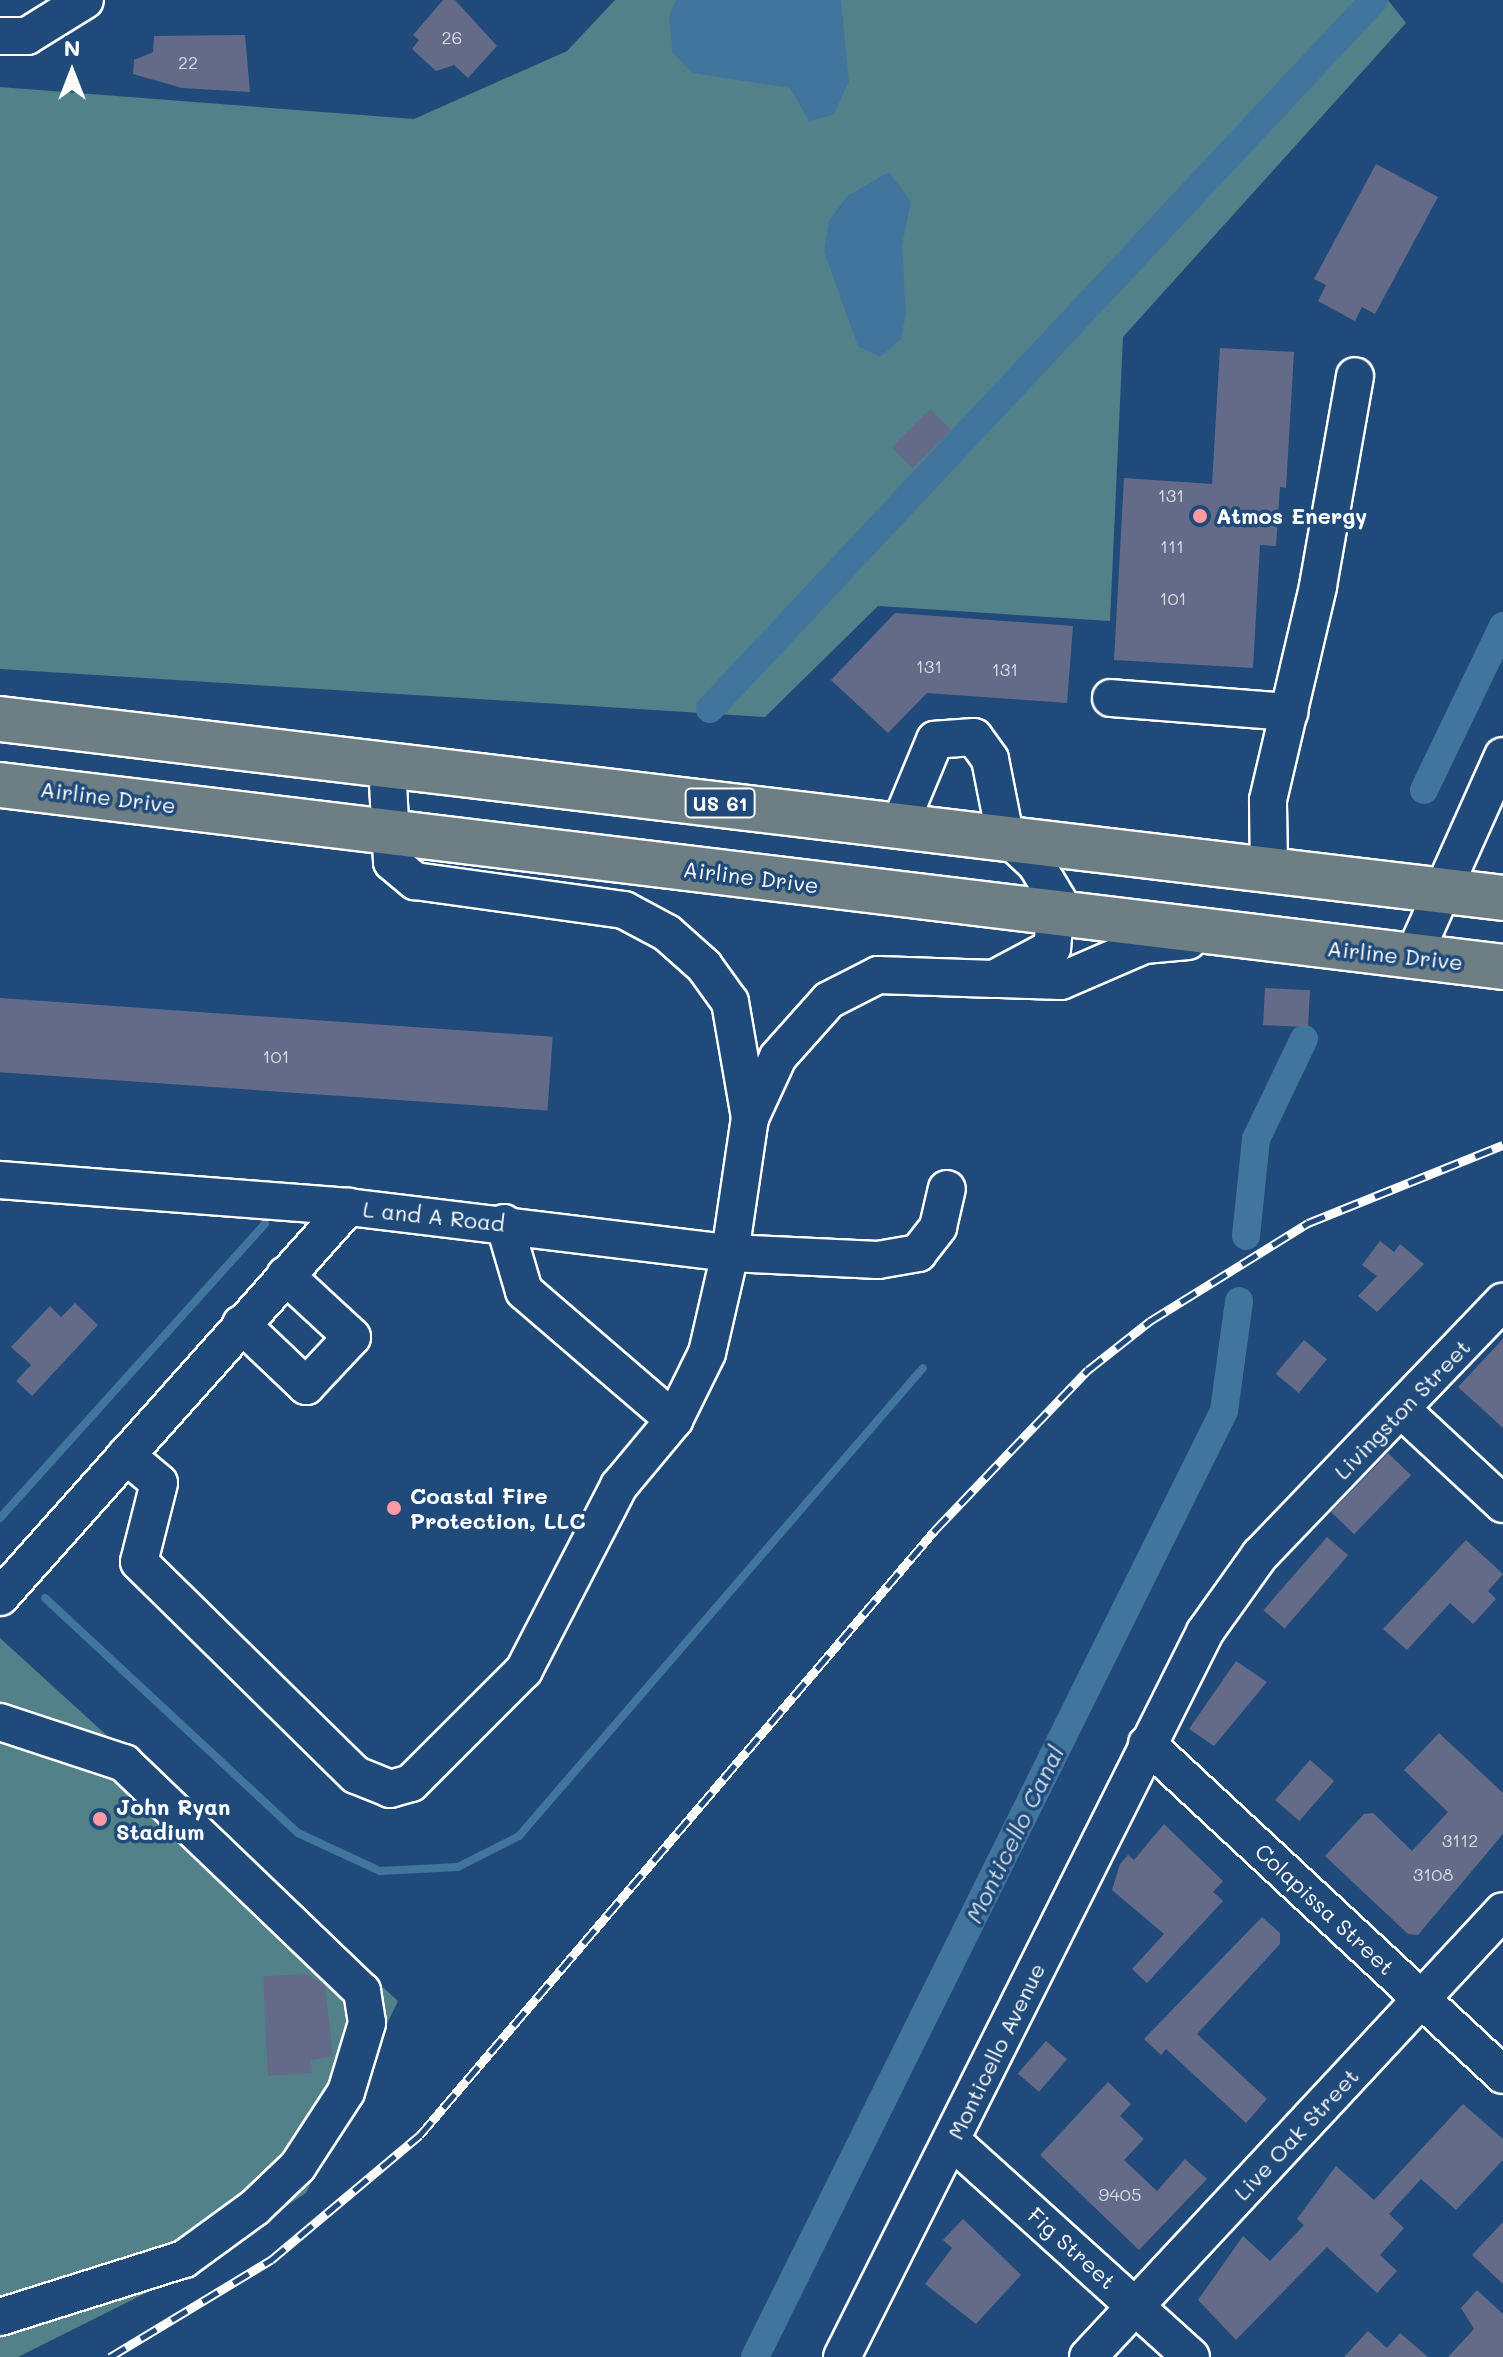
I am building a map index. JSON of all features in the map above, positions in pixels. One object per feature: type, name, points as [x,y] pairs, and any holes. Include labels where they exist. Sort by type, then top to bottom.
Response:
[{"type":"highway","name":"US 61","points":[[0,719],[1005,835],[1503,898]]},
{"type":"highway","name":"Airline Drive","points":[[0,785],[386,830],[1058,917],[1503,967]]},
{"type":"street","points":[[0,36],[27,36],[85,0]]},
{"type":"street","points":[[1269,867],[1268,800],[1289,712],[1355,376]]},
{"type":"street","points":[[1111,698],[1289,712]]},
{"type":"street","points":[[900,824],[935,740],[954,734],[974,737],[990,759],[1005,835],[1049,881],[1058,917],[1052,948],[994,979]]},
{"type":"street","points":[[1413,957],[1440,890],[1503,756]]},
{"type":"street","points":[[387,763],[386,830],[392,862],[415,881],[624,910],[667,933],[730,1002],[750,1118]]},
{"type":"street","points":[[126,1455],[159,1483],[139,1562],[356,1775],[390,1789],[411,1783],[524,1670],[619,1486],[674,1420],[707,1353],[730,1253],[750,1118],[778,1057],[829,1000],[878,975],[1061,981],[1144,945],[1234,938]]},
{"type":"street","name":"L and A Road","points":[[0,1180],[348,1207],[504,1223],[730,1253],[878,1260],[918,1253],[938,1227],[947,1189]]},
{"type":"street","points":[[0,1597],[348,1207]]},
{"type":"street","points":[[504,1223],[524,1291],[674,1420]]},
{"type":"street","points":[[241,1324],[306,1386],[352,1337],[285,1275]]},
{"type":"street","name":"Livingston Street","points":[[1147,1744],[1220,1610],[1300,1515],[1503,1302]]},
{"type":"street","points":[[1402,1410],[1503,1504]]},
{"type":"street","points":[[0,1722],[124,1763],[362,1991],[367,2023],[346,2092],[298,2166],[184,2259],[0,2317]]},
{"type":"street","name":"Colapissa Street","points":[[1147,1744],[1503,2075]]},
{"type":"street","name":"Monticello Avenue","points":[[842,2357],[1147,1744]]},
{"type":"street","name":"Live Oak Street","points":[[1088,2357],[1503,1911]]},
{"type":"street","name":"Fig Street","points":[[952,2141],[1191,2357]]},
{"type":"green space","points":[[615,0],[1388,0],[1406,23],[1123,337],[1110,621],[878,606],[765,717],[0,669],[0,87],[414,119],[567,51]]},
{"type":"green space","name":"John Ryan Stadium","points":[[0,1638],[398,2001],[306,2193],[180,2276],[18,2357],[0,2357]]},
{"type":"water","points":[[676,0],[841,0],[849,82],[833,115],[809,121],[790,88],[692,73],[672,52],[669,17]]},
{"type":"water","points":[[889,172],[911,202],[902,245],[906,313],[901,339],[880,357],[858,346],[824,252],[829,221],[847,196]]},
{"type":"building","points":[[443,0],[455,0],[497,46],[468,78],[454,65],[436,71],[412,49],[419,40],[413,35]]},
{"type":"building","points":[[245,35],[250,92],[182,88],[133,74],[134,60],[153,52],[154,36]]},
{"type":"building","points":[[1376,164],[1438,197],[1375,314],[1362,307],[1355,321],[1318,301],[1326,285],[1314,279]]},
{"type":"building","name":"Atmos Energy","points":[[1220,348],[1294,352],[1286,488],[1280,487],[1276,546],[1260,545],[1253,668],[1114,660],[1124,478],[1212,484]]},
{"type":"building","points":[[930,409],[951,430],[913,468],[892,447]]},
{"type":"building","points":[[895,613],[1073,626],[1067,703],[927,693],[888,733],[831,680]]},
{"type":"building","points":[[1265,988],[1310,990],[1308,1027],[1263,1025]]},
{"type":"building","points":[[0,998],[553,1037],[547,1110],[0,1072]]},
{"type":"building","points":[[1380,1241],[1394,1252],[1400,1244],[1424,1264],[1377,1312],[1358,1296],[1377,1276],[1362,1265]]},
{"type":"building","points":[[75,1303],[98,1325],[32,1396],[16,1381],[31,1365],[11,1347],[50,1306],[61,1317]]},
{"type":"building","points":[[1503,1339],[1503,1428],[1458,1387]]},
{"type":"building","points":[[1304,1340],[1327,1359],[1299,1393],[1276,1374]]},
{"type":"building","points":[[1388,1453],[1411,1475],[1354,1534],[1331,1512]]},
{"type":"building","points":[[1327,1537],[1348,1555],[1284,1629],[1263,1610]]},
{"type":"building","points":[[1466,1540],[1503,1574],[1488,1591],[1496,1599],[1473,1624],[1450,1603],[1407,1650],[1383,1629]]},
{"type":"building","points":[[1236,1661],[1267,1682],[1214,1746],[1189,1729]]},
{"type":"building","points":[[1439,1733],[1503,1793],[1503,1834],[1418,1935],[1408,1934],[1325,1856],[1364,1814],[1373,1813],[1412,1851],[1448,1812],[1404,1770]]},
{"type":"building","points":[[1310,1760],[1334,1781],[1299,1821],[1275,1800]]},
{"type":"building","points":[[1164,1824],[1223,1881],[1213,1892],[1223,1901],[1147,1983],[1132,1969],[1164,1934],[1112,1890],[1120,1864],[1128,1855],[1134,1860]]},
{"type":"building","points":[[1262,1917],[1280,1933],[1280,1944],[1197,2034],[1267,2099],[1246,2123],[1166,2049],[1161,2055],[1144,2039]]},
{"type":"building","points":[[306,1974],[325,1985],[333,2057],[311,2060],[312,2073],[268,2076],[263,1976]]},
{"type":"building","points":[[1046,2041],[1067,2059],[1039,2092],[1018,2073]]},
{"type":"building","points":[[1108,2082],[1131,2104],[1120,2116],[1144,2139],[1124,2160],[1157,2191],[1185,2159],[1207,2179],[1139,2250],[1040,2155]]},
{"type":"building","points":[[1463,2104],[1503,2139],[1503,2160],[1456,2210],[1421,2179],[1389,2214],[1404,2228],[1380,2255],[1397,2271],[1377,2293],[1327,2247],[1236,2340],[1198,2300],[1243,2236],[1270,2261],[1304,2225],[1297,2219],[1336,2166],[1374,2200]]},
{"type":"building","points":[[963,2219],[1021,2275],[976,2324],[925,2284],[952,2248],[943,2240]]},
{"type":"building","points":[[1503,2222],[1503,2284],[1472,2255]]},
{"type":"building","points":[[1477,2290],[1503,2314],[1503,2357],[1448,2357],[1474,2329],[1461,2308]]},
{"type":"building","points":[[1368,2331],[1387,2348],[1400,2333],[1428,2357],[1344,2357]]},
{"type":"waterway","points":[[710,709],[1374,0]]},
{"type":"waterway","points":[[1424,790],[1503,626]]},
{"type":"waterway","points":[[1246,1236],[1256,1139],[1304,1039]]},
{"type":"waterway","points":[[0,1518],[265,1224]]},
{"type":"waterway","name":"Monticello Canal","points":[[755,2357],[1224,1411],[1239,1301]]},
{"type":"waterway","points":[[45,1598],[298,1833],[380,1871],[458,1867],[519,1836],[923,1368]]},
{"type":"railway","points":[[110,2357],[271,2260],[420,2135],[935,1530],[1088,1370],[1150,1321],[1308,1223],[1503,1145]]},
{"type":"place","name":"Atmos Energy","points":[[1200,516]]},
{"type":"place","name":"Coastal Fire Protection, LLC","points":[[394,1508]]},
{"type":"place","name":"John Ryan Stadium","points":[[100,1819]]}]
